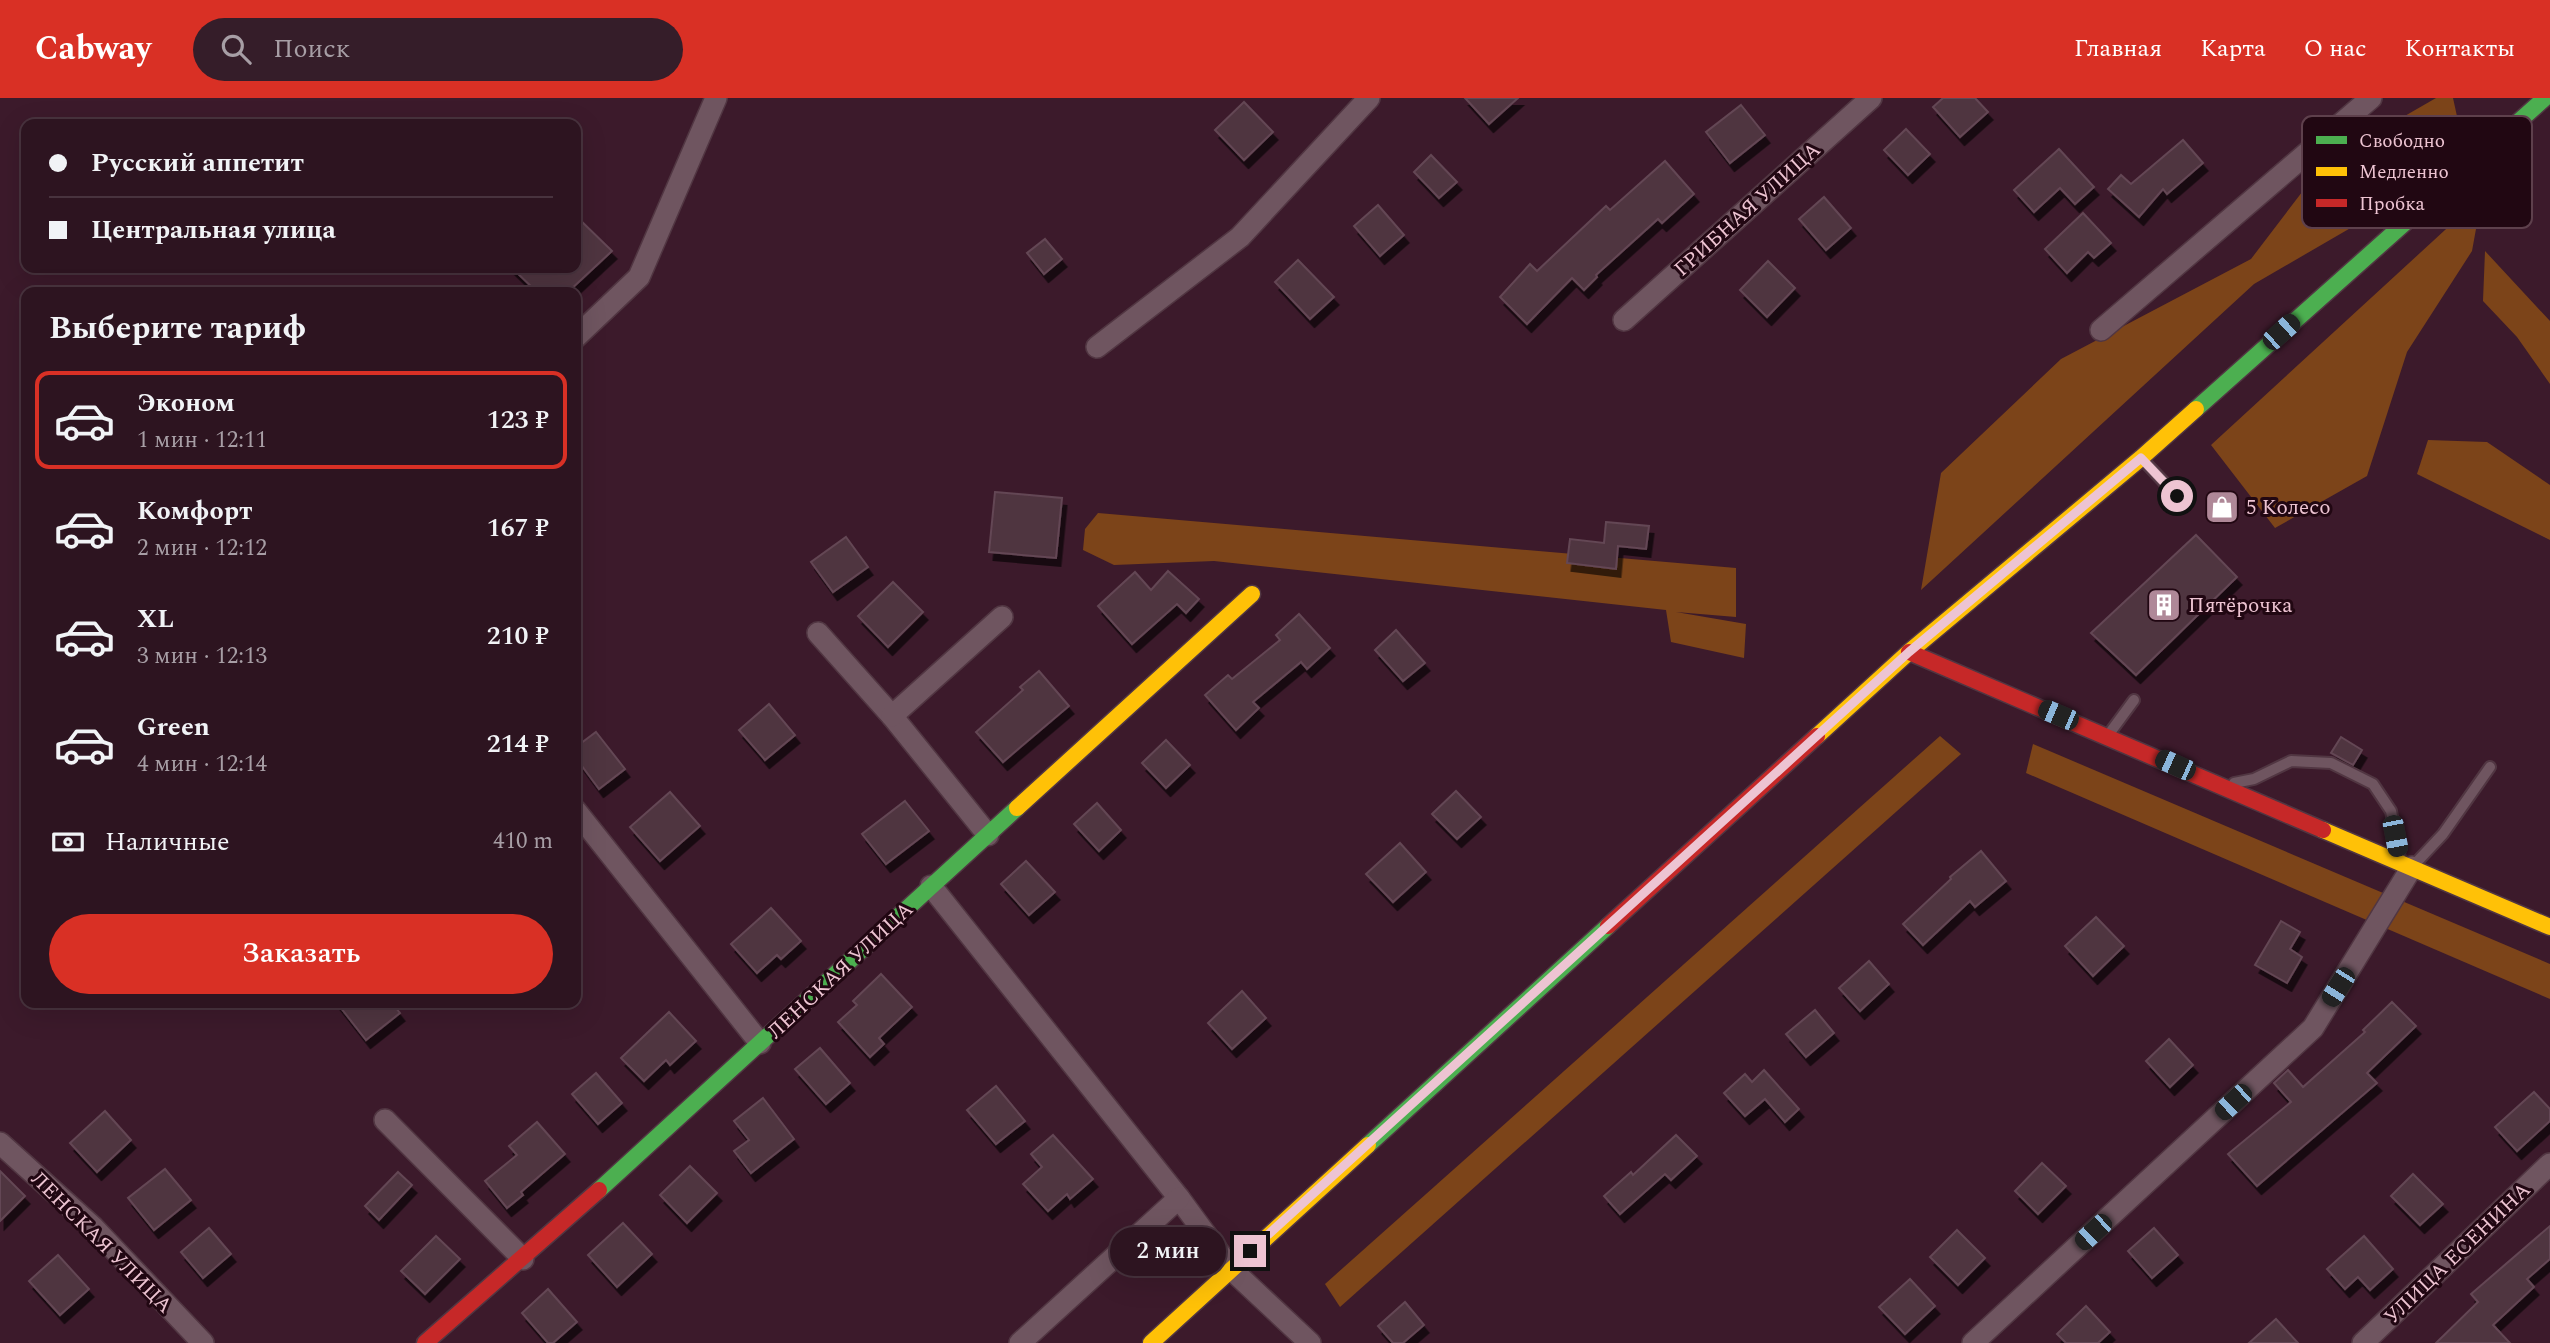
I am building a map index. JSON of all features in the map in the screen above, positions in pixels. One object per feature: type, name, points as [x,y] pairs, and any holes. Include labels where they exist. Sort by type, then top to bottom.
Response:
[{"type":"main road","points":[[2524,116],[2544,98]]},
{"type":"main road","points":[[1151,1343],[1909,652],[2141,458],[2398,228]]},
{"type":"main road","name":"ЛЕНСКАЯ УЛИЦА","points":[[425,1343],[523,1259],[1252,594]]},
{"type":"main road","points":[[1909,652],[2550,927]]},
{"type":"street","points":[[581,332],[639,277],[716,98]]},
{"type":"street","points":[[1097,347],[1240,237],[1369,98]]},
{"type":"street","name":"ГРИБНАЯ УЛИЦА","points":[[1624,320],[1871,98]]},
{"type":"street","points":[[2350,116],[2371,98]]},
{"type":"street","points":[[2101,330],[2302,157]]},
{"type":"street","points":[[892,716],[1002,617]]},
{"type":"street","points":[[818,633],[892,716],[988,835]]},
{"type":"street","points":[[581,817],[760,1043]]},
{"type":"street","points":[[1973,1343],[2313,1028],[2406,864]]},
{"type":"street","points":[[931,886],[1179,1198],[1231,1269],[1310,1343]]},
{"type":"street","points":[[385,1120],[523,1259]]},
{"type":"street","name":"ЛЕНСКАЯ УЛИЦА","points":[[0,1143],[93,1227],[203,1343]]},
{"type":"street","name":"УЛИЦА ЕСЕНИНА","points":[[2363,1343],[2550,1164]]},
{"type":"street","points":[[1020,1343],[1179,1198]]},
{"type":"lane","points":[[2141,458],[2177,496]]},
{"type":"lane","points":[[2108,736],[2134,700]]},
{"type":"lane","points":[[2220,785],[2254,779],[2291,761],[2331,763],[2373,784],[2390,811],[2406,864],[2443,834],[2490,767]]},
{"type":"shaded area","points":[[2436,98],[2453,98],[2457,116],[2405,116]]},
{"type":"shaded area","points":[[2302,192],[2302,228],[2351,228],[2254,284],[1921,590],[1941,473],[2061,359],[2251,259]]},
{"type":"shaded area","points":[[2447,228],[2476,228],[2472,251],[2407,352],[2367,476],[2275,528],[2211,445]]},
{"type":"shaded area","points":[[2485,251],[2550,321],[2550,384],[2517,337],[2483,301]]},
{"type":"shaded area","points":[[2428,440],[2487,442],[2550,485],[2550,540],[2417,474]]},
{"type":"shaded area","points":[[1098,513],[1736,568],[1736,617],[1676,612],[1746,624],[1744,658],[1671,642],[1666,610],[1214,561],[1114,565],[1083,550],[1085,529]]},
{"type":"shaded area","points":[[1940,736],[1961,754],[1340,1307],[1325,1284]]},
{"type":"shaded area","points":[[2033,744],[2550,964],[2550,999],[2026,773]]},
{"type":"building","points":[[1465,98],[1518,98],[1489,124]]},
{"type":"building","points":[[1943,98],[1975,98],[1988,112],[1960,137],[1933,107]]},
{"type":"building","points":[[1244,102],[1273,132],[1244,160],[1215,130]]},
{"type":"building","points":[[1741,105],[1765,135],[1730,163],[1706,132]]},
{"type":"building","points":[[1906,129],[1930,154],[1908,175],[1884,150]]},
{"type":"building","points":[[2183,140],[2203,163],[2167,194],[2163,189],[2139,217],[2108,189],[2121,175],[2131,184]]},
{"type":"building","points":[[2059,149],[2094,187],[2075,204],[2060,188],[2034,212],[2014,190]]},
{"type":"building","points":[[1431,155],[1457,182],[1439,198],[1414,172]]},
{"type":"building","points":[[1665,161],[1694,194],[1662,223],[1658,219],[1596,275],[1584,290],[1572,278],[1527,324],[1500,297],[1530,264],[1537,271],[1606,206],[1610,210]]},
{"type":"building","points":[[1824,197],[1851,228],[1826,250],[1799,219]]},
{"type":"building","points":[[1378,205],[1404,235],[1380,256],[1354,226]]},
{"type":"building","points":[[2083,213],[2111,243],[2094,258],[2088,252],[2067,273],[2045,249]]},
{"type":"building","points":[[581,221],[612,251],[573,287],[532,287],[517,273],[581,273]]},
{"type":"building","points":[[1045,239],[1062,259],[1044,274],[1027,253]]},
{"type":"building","points":[[1298,260],[1334,297],[1310,319],[1275,282]]},
{"type":"building","points":[[1768,261],[1795,288],[1767,317],[1740,290]]},
{"type":"building","points":[[995,492],[1062,498],[1056,558],[989,552]]},
{"type":"building","points":[[1606,522],[1649,526],[1646,549],[1618,546],[1616,569],[1567,563],[1570,539],[1604,543]]},
{"type":"building","name":"Пятёрочка","points":[[2196,535],[2237,577],[2136,675],[2091,633]]},
{"type":"building","points":[[846,537],[868,567],[833,592],[811,562]]},
{"type":"building","points":[[1168,571],[1199,599],[1186,613],[1177,604],[1132,644],[1098,606],[1135,572],[1151,590]]},
{"type":"building","points":[[893,582],[923,612],[888,647],[858,616]]},
{"type":"building","points":[[1299,614],[1330,648],[1307,669],[1301,662],[1253,702],[1259,708],[1236,730],[1205,695],[1228,675],[1232,679],[1280,640],[1276,635]]},
{"type":"building","points":[[1396,630],[1425,663],[1403,681],[1375,650]]},
{"type":"building","points":[[1039,671],[1069,706],[1003,762],[976,732],[1023,690],[1020,687]]},
{"type":"building","points":[[769,704],[795,735],[765,760],[739,730]]},
{"type":"building","points":[[596,732],[625,769],[599,789],[581,765],[581,743]]},
{"type":"building","points":[[2341,737],[2362,750],[2353,765],[2331,753]]},
{"type":"building","points":[[1166,740],[1190,765],[1166,788],[1142,763]]},
{"type":"building","points":[[1456,791],[1481,817],[1457,839],[1432,814]]},
{"type":"building","points":[[670,792],[700,826],[660,861],[630,827]]},
{"type":"building","points":[[905,801],[929,831],[886,864],[862,834]]},
{"type":"building","points":[[1097,803],[1121,830],[1099,851],[1074,824]]},
{"type":"building","points":[[1400,843],[1426,872],[1393,902],[1366,874]]},
{"type":"building","points":[[1981,851],[2006,881],[1975,907],[1970,901],[1923,945],[1903,924],[1951,879],[1950,877]]},
{"type":"building","points":[[1026,861],[1055,892],[1029,915],[1001,884]]},
{"type":"building","points":[[771,908],[801,941],[781,959],[777,955],[757,973],[731,944]]},
{"type":"building","points":[[2096,917],[2124,946],[2093,976],[2065,946]]},
{"type":"building","points":[[2281,921],[2300,932],[2290,949],[2302,957],[2287,983],[2255,965]]},
{"type":"building","points":[[1869,961],[1889,984],[1860,1011],[1839,988]]},
{"type":"building","points":[[881,974],[912,1007],[879,1038],[884,1044],[870,1057],[838,1022],[857,1005],[853,1001]]},
{"type":"building","points":[[1242,991],[1266,1018],[1232,1049],[1208,1023]]},
{"type":"building","points":[[2392,1002],[2416,1026],[2367,1073],[2377,1083],[2257,1186],[2228,1154],[2291,1102],[2274,1083],[2288,1070],[2303,1087],[2365,1032],[2363,1030]]},
{"type":"building","points":[[341,1008],[396,1008],[400,1013],[366,1040]]},
{"type":"building","points":[[1815,1010],[1834,1033],[1806,1057],[1786,1034]]},
{"type":"building","points":[[669,1012],[696,1041],[670,1065],[666,1060],[644,1081],[621,1058]]},
{"type":"building","points":[[2169,1039],[2193,1065],[2170,1087],[2146,1061]]},
{"type":"building","points":[[820,1048],[850,1083],[826,1104],[795,1069]]},
{"type":"building","points":[[1764,1070],[1799,1109],[1785,1122],[1765,1099],[1745,1116],[1724,1093],[1745,1074],[1752,1082]]},
{"type":"building","points":[[596,1073],[622,1103],[598,1124],[572,1094]]},
{"type":"building","points":[[996,1086],[1025,1121],[996,1144],[967,1110]]},
{"type":"building","points":[[2534,1092],[2550,1109],[2550,1121],[2517,1151],[2495,1127]]},
{"type":"building","points":[[763,1098],[794,1139],[751,1173],[734,1151],[749,1140],[734,1121]]},
{"type":"building","points":[[105,1111],[131,1140],[97,1172],[70,1143]]},
{"type":"building","points":[[537,1122],[565,1154],[521,1192],[523,1195],[507,1208],[485,1181],[517,1155],[509,1146]]},
{"type":"building","points":[[1053,1135],[1093,1179],[1070,1199],[1067,1194],[1048,1211],[1023,1184],[1042,1167],[1031,1154]]},
{"type":"building","points":[[1676,1135],[1697,1156],[1671,1180],[1665,1174],[1620,1214],[1604,1196],[1631,1172],[1633,1175]]},
{"type":"building","points":[[2042,1163],[2066,1186],[2038,1214],[2015,1191]]},
{"type":"building","points":[[690,1166],[717,1193],[687,1223],[660,1195]]},
{"type":"building","points":[[165,1169],[191,1200],[154,1230],[128,1198]]},
{"type":"building","points":[[0,1171],[25,1196],[0,1221]]},
{"type":"building","points":[[398,1172],[412,1185],[379,1220],[365,1206]]},
{"type":"building","points":[[2413,1174],[2443,1204],[2420,1225],[2391,1196]]},
{"type":"building","points":[[623,1223],[652,1254],[617,1287],[588,1255]]},
{"type":"building","points":[[2550,1226],[2550,1259],[2527,1279],[2534,1287],[2493,1325],[2510,1343],[2436,1343],[2478,1302],[2471,1294]]},
{"type":"building","points":[[209,1228],[231,1254],[203,1278],[181,1252]]},
{"type":"building","points":[[2154,1228],[2178,1255],[2152,1278],[2128,1251]]},
{"type":"building","points":[[1957,1230],[1985,1258],[1958,1285],[1930,1257]]},
{"type":"building","points":[[436,1236],[460,1259],[425,1294],[401,1271]]},
{"type":"building","points":[[2364,1236],[2393,1269],[2370,1290],[2358,1277],[2345,1289],[2327,1269]]},
{"type":"building","points":[[58,1255],[89,1289],[60,1315],[29,1281]]},
{"type":"building","points":[[1910,1279],[1935,1306],[1905,1334],[1879,1307]]},
{"type":"building","points":[[548,1289],[577,1322],[553,1343],[548,1343],[522,1313]]},
{"type":"building","points":[[1405,1302],[1424,1325],[1403,1343],[1393,1343],[1378,1326]]},
{"type":"building","points":[[2086,1306],[2110,1332],[2098,1343],[2066,1343],[2057,1334]]},
{"type":"building","points":[[2276,1319],[2298,1343],[2249,1343]]},
{"type":"traffic: fast","points":[[2525,116],[2545,98]]},
{"type":"traffic: fast","points":[[2196,409],[2399,228]]},
{"type":"traffic: fast","points":[[599,1190],[1017,808]]},
{"type":"traffic: fast","points":[[1368,1145],[1608,926]]},
{"type":"traffic: slow","points":[[1817,736],[1909,652],[2196,409]]},
{"type":"traffic: slow","points":[[1017,808],[1252,594]]},
{"type":"traffic: slow","points":[[2323,830],[2550,927]]},
{"type":"traffic: slow","points":[[1151,1343],[1368,1145]]},
{"type":"traffic: jam","points":[[1909,652],[2323,830]]},
{"type":"traffic: jam","points":[[1608,926],[1817,736]]},
{"type":"traffic: jam","points":[[425,1343],[599,1190]]},
{"type":"place","name":"5 Колесо","points":[[2222,507]]},
{"type":"place","name":"Пятёрочка","points":[[2164,605]]},
{"type":"route","points":[[1250,1251],[1909,652],[2141,458],[2177,496]]}]
